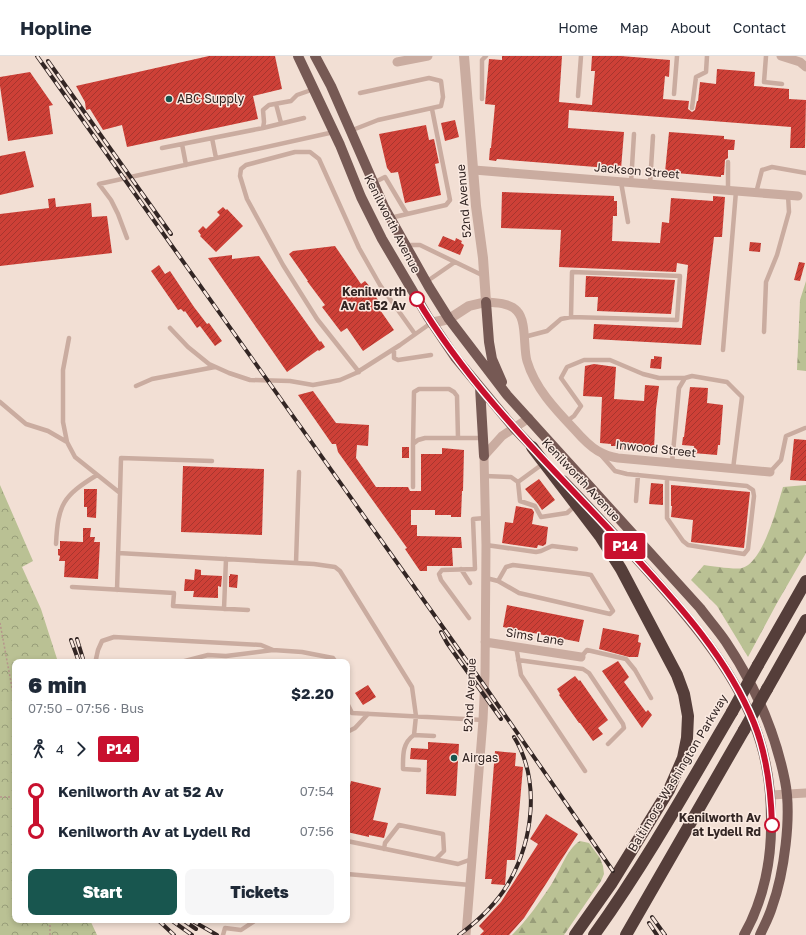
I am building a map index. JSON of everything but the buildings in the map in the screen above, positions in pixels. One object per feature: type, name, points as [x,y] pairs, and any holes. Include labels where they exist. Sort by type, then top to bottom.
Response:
[{"type":"highway","points":[[532,447],[600,536],[621,569],[677,675],[684,694],[688,727],[683,758],[669,790],[611,884],[575,935]]},
{"type":"highway","name":"Baltimore-Washington Parkway","points":[[594,935],[683,796],[806,581]]},
{"type":"highway","points":[[626,935],[806,620]]},
{"type":"main road","name":"Kenilworth Avenue","points":[[298,56],[382,239],[431,323],[455,357],[514,428],[679,606],[720,661],[745,704],[760,743],[771,795],[772,840],[766,877],[758,902],[744,935]]},
{"type":"main road","name":"Kenilworth Avenue","points":[[315,56],[390,218],[449,319],[507,395],[700,608],[725,641],[750,681],[767,718],[786,782],[787,794],[786,846],[781,877],[772,907],[760,935]]},
{"type":"main road","points":[[486,302],[488,342],[492,359],[507,395]]},
{"type":"main road","points":[[480,387],[484,456]]},
{"type":"street","points":[[396,62],[428,56]]},
{"type":"street","name":"52nd Avenue","points":[[464,56],[476,206],[486,302]]},
{"type":"street","points":[[781,56],[800,62],[806,67]]},
{"type":"street","name":"Jackson Street","points":[[474,170],[798,196]]},
{"type":"street","points":[[431,323],[449,319],[469,306],[486,302]]},
{"type":"street","name":"Inwood Street","points":[[486,302],[506,304],[513,307],[518,312],[522,320],[527,361],[532,375],[541,390],[567,421],[586,442],[597,451],[607,456],[618,458],[770,472]]},
{"type":"street","points":[[484,456],[502,436],[529,418]]},
{"type":"street","name":"52nd Avenue","points":[[466,935],[483,720],[486,578],[484,456]]},
{"type":"street","name":"Sims Lane","points":[[485,642],[580,657]]},
{"type":"street","points":[[771,795],[806,793]]},
{"type":"lane","points":[[482,99],[482,60],[486,56]]},
{"type":"lane","points":[[578,96],[581,56]]},
{"type":"lane","points":[[674,94],[677,56]]},
{"type":"lane","points":[[692,108],[696,77],[706,72],[707,56]]},
{"type":"lane","points":[[766,56],[764,82],[782,84]]},
{"type":"lane","points":[[350,131],[378,120],[441,106],[444,98],[441,81],[429,78],[360,93]]},
{"type":"lane","points":[[263,128],[263,110],[269,105],[291,101],[297,95],[314,89]]},
{"type":"lane","points":[[276,104],[281,123]]},
{"type":"lane","points":[[390,218],[446,206],[450,200],[432,109]]},
{"type":"lane","points":[[162,148],[263,128],[304,118]]},
{"type":"lane","points":[[127,238],[111,200],[99,184],[334,132]]},
{"type":"lane","points":[[632,183],[634,134]]},
{"type":"lane","points":[[650,184],[653,136]]},
{"type":"lane","points":[[212,138],[216,158]]},
{"type":"lane","points":[[182,144],[186,165]]},
{"type":"lane","points":[[359,372],[317,319],[279,258],[247,199],[240,176],[241,169],[246,165],[295,152],[310,152],[319,159],[359,248],[380,285],[415,334]]},
{"type":"lane","points":[[723,350],[732,191],[728,162]]},
{"type":"lane","points":[[756,193],[762,170],[772,167],[806,173]]},
{"type":"lane","points":[[373,183],[385,177],[407,214]]},
{"type":"lane","points":[[621,182],[628,222]]},
{"type":"lane","points":[[764,332],[766,282],[777,255],[789,212],[788,195]]},
{"type":"lane","points":[[405,245],[420,245],[484,276]]},
{"type":"lane","points":[[426,282],[455,262]]},
{"type":"lane","points":[[524,337],[547,331],[561,319],[571,317],[677,320],[680,276],[572,272],[571,317]]},
{"type":"lane","points":[[170,328],[188,347],[215,367],[250,380],[290,381],[312,385],[340,380],[359,372],[431,323]]},
{"type":"lane","points":[[69,338],[63,370],[63,422],[67,442],[76,457],[120,494]]},
{"type":"lane","points":[[394,349],[394,358],[398,360],[431,355]]},
{"type":"lane","points":[[567,421],[574,416],[581,406],[561,378],[567,367],[584,360],[610,360],[644,374],[659,378],[685,378],[692,376],[727,382],[742,397],[732,469]]},
{"type":"lane","points":[[136,386],[152,379],[215,367]]},
{"type":"lane","points":[[672,463],[679,388],[685,378]]},
{"type":"lane","points":[[413,487],[414,392],[420,389],[449,389],[454,392],[457,396],[458,438]]},
{"type":"lane","points":[[0,402],[26,424],[48,431],[67,442]]},
{"type":"lane","points":[[770,472],[781,460],[786,436],[805,428]]},
{"type":"lane","points":[[413,444],[418,440],[425,438],[483,438]]},
{"type":"lane","points":[[597,451],[615,471],[638,475],[748,486],[753,490],[754,496],[748,549],[744,554],[688,545],[683,541],[666,518],[667,478]]},
{"type":"lane","points":[[117,590],[121,458],[212,461]]},
{"type":"lane","points":[[518,482],[544,463]]},
{"type":"lane","points":[[296,563],[300,472]]},
{"type":"lane","points":[[56,544],[57,521],[68,496],[79,486],[97,475]]},
{"type":"lane","points":[[636,500],[638,475]]},
{"type":"lane","points":[[485,476],[511,477],[518,482],[520,501],[535,506],[541,517],[567,513],[576,505]]},
{"type":"lane","points":[[469,618],[441,580],[439,574],[442,570],[475,569],[474,519],[486,518]]},
{"type":"lane","points":[[486,545],[536,552],[552,546],[576,549]]},
{"type":"lane","points":[[118,553],[296,563],[335,567],[345,577],[412,687],[416,716],[414,735],[411,737],[404,749],[403,769],[419,770]]},
{"type":"lane","points":[[224,609],[226,559]]},
{"type":"lane","points":[[486,578],[498,581],[519,593],[610,614],[613,611],[591,575],[513,564],[506,567],[498,581]]},
{"type":"lane","points":[[461,569],[470,583]]},
{"type":"lane","points":[[72,587],[174,593],[173,606],[248,610]]},
{"type":"lane","points":[[96,659],[102,641],[114,638],[261,645],[273,650]]},
{"type":"lane","points":[[516,646],[521,675],[585,771]]},
{"type":"lane","points":[[193,659],[208,655],[226,656],[273,650],[302,652],[334,659]]},
{"type":"lane","points":[[580,657],[587,650],[626,659],[635,670],[651,698]]},
{"type":"lane","points":[[518,660],[583,669],[588,672],[623,724],[624,728],[608,744]]},
{"type":"lane","points":[[350,709],[352,713],[483,720]]},
{"type":"lane","points":[[350,730],[355,728],[368,714]]},
{"type":"lane","points":[[414,735],[434,736]]},
{"type":"lane","points":[[384,849],[385,843],[399,825],[443,834],[444,851],[436,859]]},
{"type":"lane","points":[[350,842],[458,864],[472,858]]},
{"type":"lane","points":[[350,874],[470,885]]},
{"type":"lane","points":[[223,935],[225,928],[241,930],[252,923]]},
{"type":"path","points":[[0,623],[12,688]]},
{"type":"path","points":[[0,797],[12,797]]},
{"type":"path","points":[[50,923],[50,935]]},
{"type":"green space","points":[[806,281],[806,371],[797,370],[800,300]]},
{"type":"green space","points":[[0,485],[33,561],[22,567],[41,609],[57,659],[12,659],[12,923],[91,923],[97,935],[0,935]]},
{"type":"green space","points":[[806,485],[806,553],[748,657],[717,606],[691,580],[704,565],[724,568],[742,568],[750,564],[763,545],[773,520],[783,487]]},
{"type":"green space","points":[[580,841],[589,843],[600,858],[604,874],[601,881],[564,935],[512,935],[537,905],[551,885],[571,849]]},
{"type":"railway","points":[[37,56],[484,685],[613,871]]},
{"type":"railway","points":[[48,61],[171,234]]},
{"type":"railway","points":[[441,632],[447,643],[501,719]]},
{"type":"railway","points":[[77,639],[83,659]]},
{"type":"railway","points":[[71,640],[78,659]]},
{"type":"railway","points":[[459,935],[480,918],[498,898],[508,884],[517,867],[523,849],[528,830],[531,792],[523,754],[514,737]]},
{"type":"railway","points":[[652,917],[665,935]]},
{"type":"railway","points":[[161,923],[174,935]]},
{"type":"railway","points":[[175,923],[192,935]]},
{"type":"railway","points":[[187,923],[196,929]]},
{"type":"railway","points":[[196,923],[217,935]]},
{"type":"railway","points":[[649,923],[657,935]]},
{"type":"bus line","name":"P14","points":[[417,299],[455,357],[514,428],[679,606],[720,661],[745,704],[760,743],[771,795],[772,825]]},
{"type":"place","name":"ABC Supply","points":[[169,99]]},
{"type":"place","name":"Kenilworth Av at 52 Av","points":[[417,299]]},
{"type":"place","name":"Airgas","points":[[454,758]]},
{"type":"place","name":"Kenilworth Av at Lydell Rd","points":[[772,825]]}]
